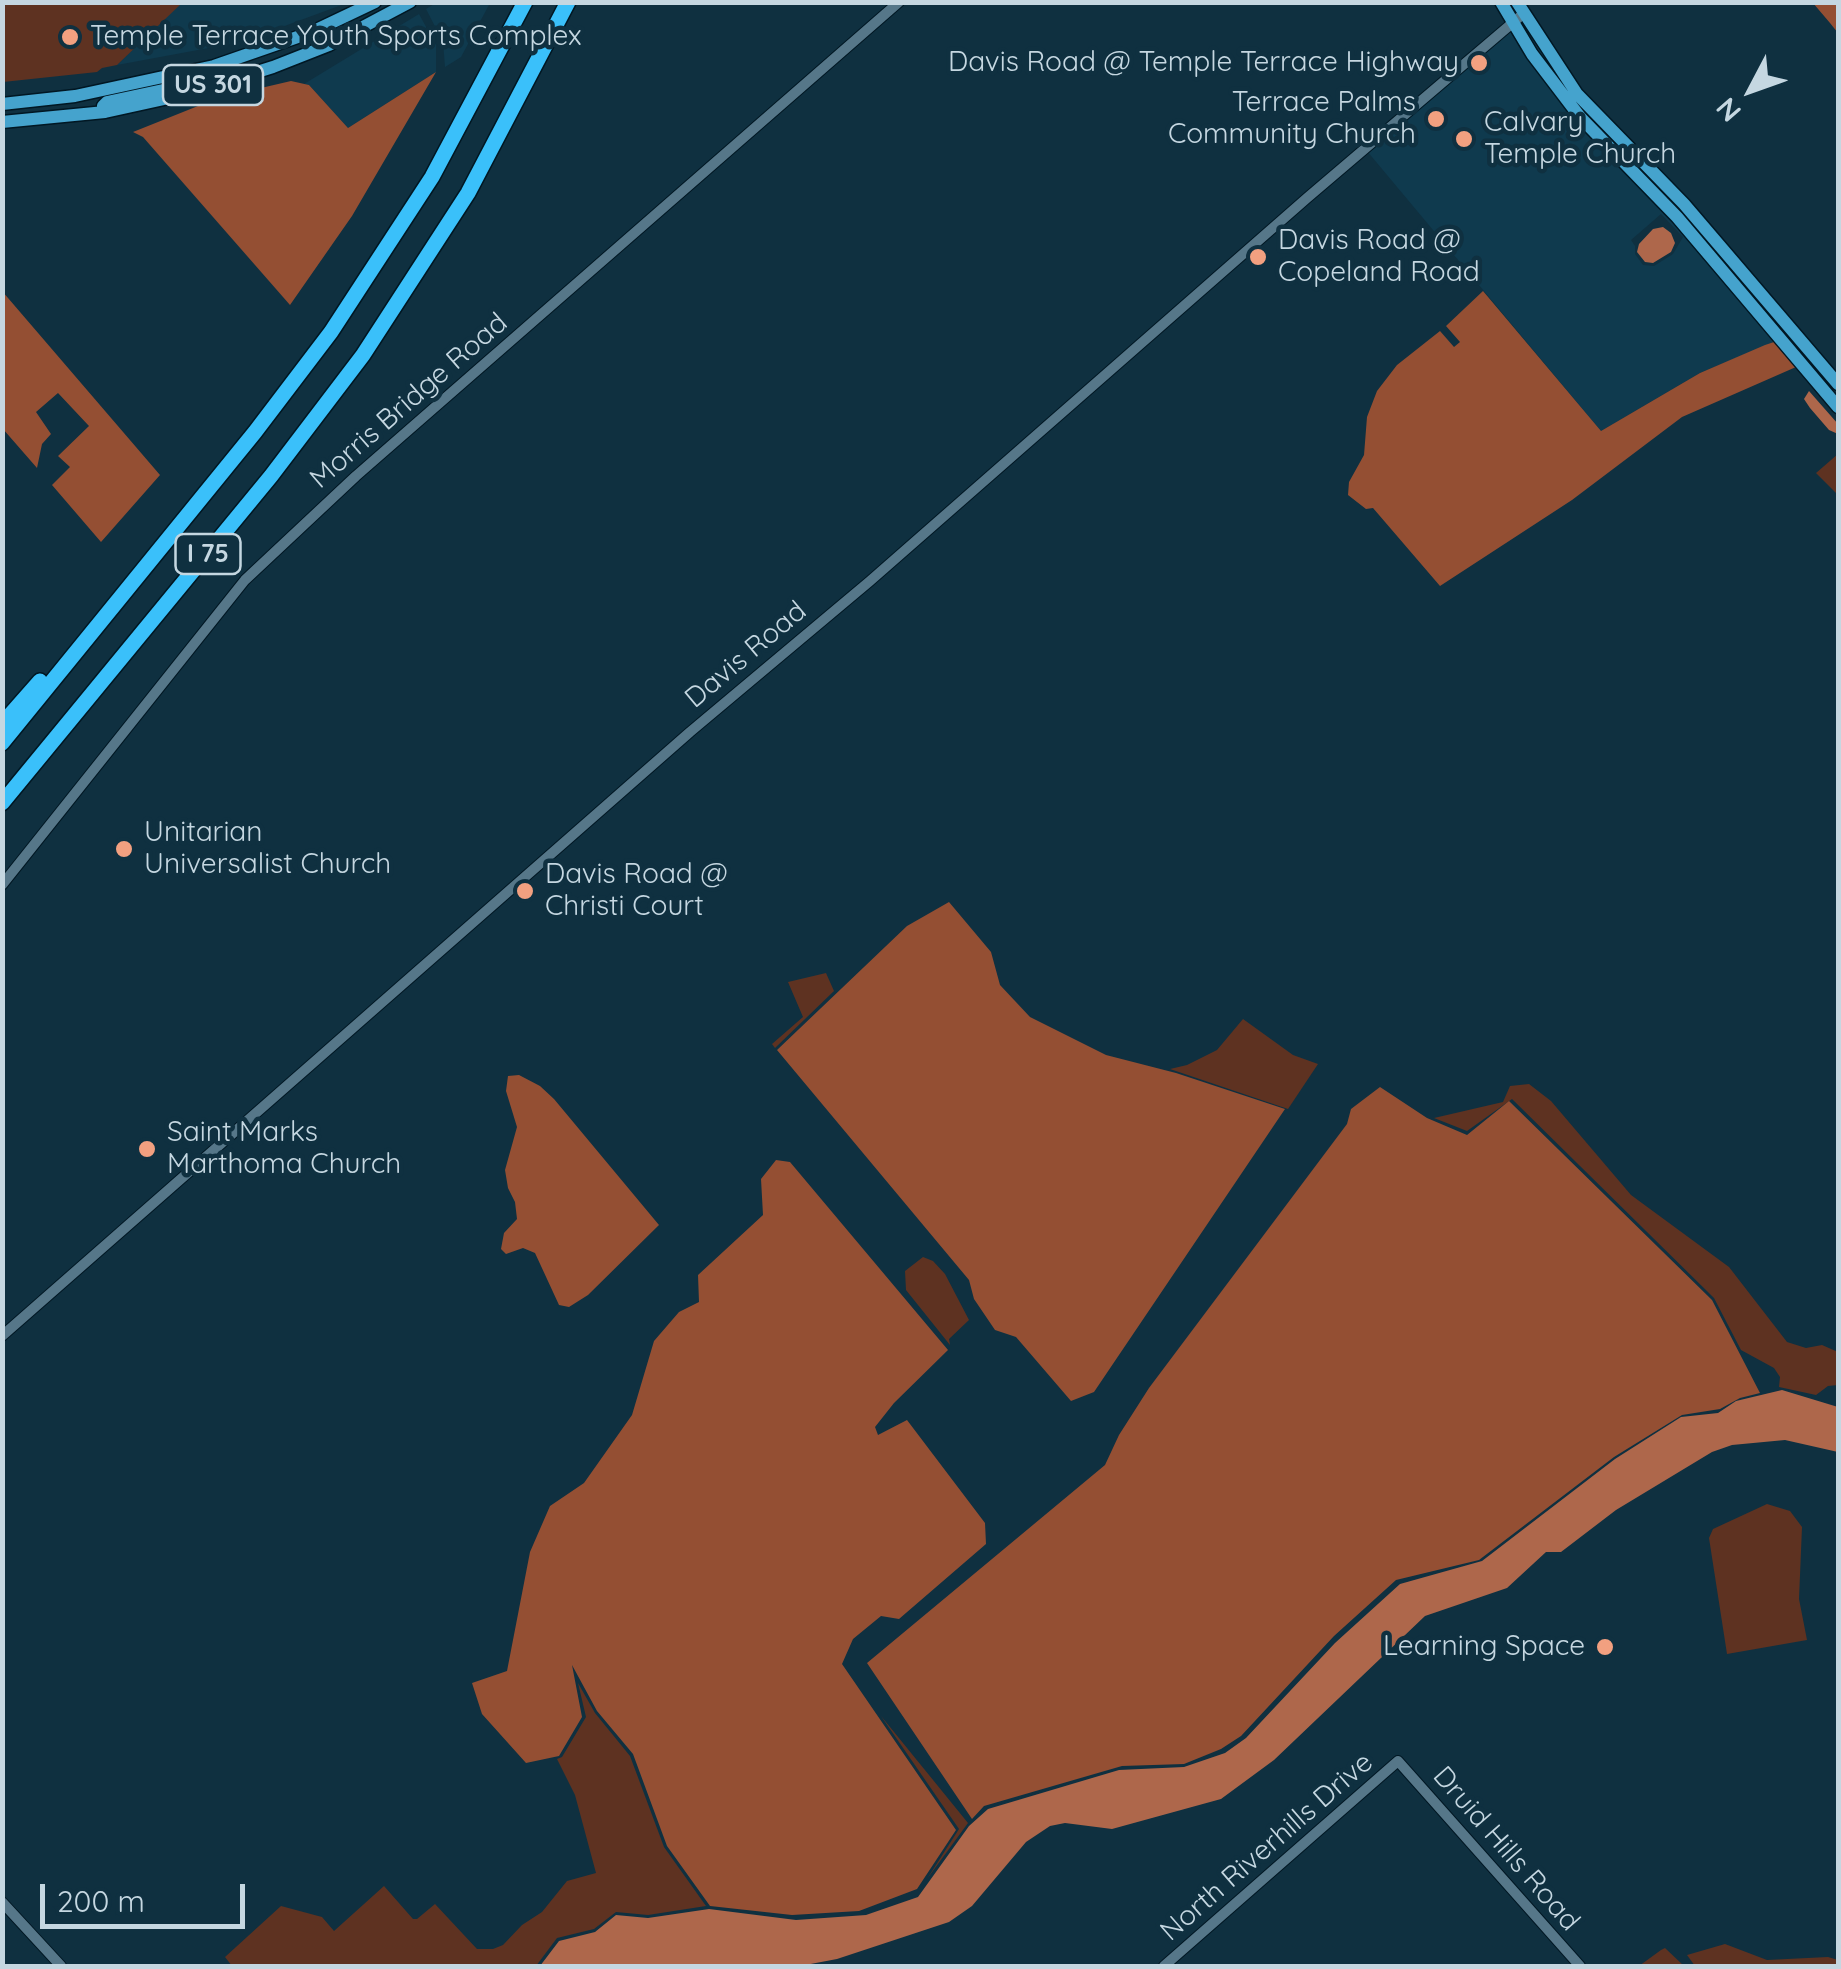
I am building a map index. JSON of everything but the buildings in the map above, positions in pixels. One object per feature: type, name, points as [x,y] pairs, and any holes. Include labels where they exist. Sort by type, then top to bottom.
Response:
[{"type":"highway","name":"I 75","points":[[2,743],[255,432],[368,280],[458,132],[525,2]]},
{"type":"highway","name":"I 75","points":[[2,804],[271,476],[363,355],[468,193],[568,2]]},
{"type":"highway","points":[[2,724],[128,587]]},
{"type":"main road","name":"US 301","points":[[2,104],[76,96],[230,61],[312,32],[375,2]]},
{"type":"main road","name":"US 301","points":[[2,122],[105,112],[187,94],[328,45],[410,2]]},
{"type":"main road","points":[[1501,2],[1517,13],[1578,94],[1684,204],[1838,384]]},
{"type":"main road","points":[[1517,13],[1580,117],[1677,217],[1838,407]]},
{"type":"main road","points":[[105,112],[103,106],[107,102],[225,72],[230,61]]},
{"type":"main road","points":[[2,112],[64,108],[76,96]]},
{"type":"street","name":"Morris Bridge Road","points":[[2,885],[245,580],[356,476],[900,2]]},
{"type":"street","name":"Davis Road","points":[[2,1336],[1517,13]]},
{"type":"street","name":"North Riverhills Drive","points":[[1164,1966],[1398,1760]]},
{"type":"street","name":"Druid Hills Road","points":[[1398,1760],[1580,1966]]},
{"type":"street","points":[[2,1902],[61,1966]]},
{"type":"shaded area","points":[[182,2],[347,3],[241,42],[117,65]]},
{"type":"shaded area","name":"Temple Terrace Youth Sports Complex","points":[[2,3],[182,3],[117,65],[97,72],[3,82]]},
{"type":"shaded area","points":[[436,3],[490,3],[461,57],[445,67],[443,42],[426,9]]},
{"type":"shaded area","points":[[1813,3],[1838,3],[1838,33],[1830,23]]},
{"type":"shaded area","points":[[419,14],[436,45],[436,72],[348,128],[304,84]]},
{"type":"shaded area","points":[[1522,19],[1791,335],[1788,338],[1554,78],[1517,23]]},
{"type":"shaded area","points":[[1511,28],[1777,341],[1700,373],[1601,431],[1367,151]],"holes":[[[1661,214],[1683,237],[1673,254],[1654,266],[1643,265],[1631,240]]]},
{"type":"shaded area","points":[[436,72],[352,216],[290,305],[143,137],[133,132],[218,98],[291,81],[309,85],[348,128]]},
{"type":"shaded area","points":[[1663,227],[1675,243],[1671,252],[1653,263],[1645,262],[1637,252],[1639,244],[1653,229]]},
{"type":"shaded area","points":[[2,291],[160,475],[101,542],[52,485],[70,467],[58,456],[89,426],[58,393],[36,412],[51,434],[42,444],[37,468],[3,429]]},
{"type":"shaded area","points":[[1483,291],[1601,431],[1700,373],[1777,341],[1796,367],[1682,417],[1572,500],[1440,586],[1373,508],[1366,509],[1348,495],[1349,482],[1364,455],[1367,417],[1377,391],[1397,365],[1440,331],[1454,347],[1460,342],[1446,326]]},
{"type":"shaded area","points":[[1809,391],[1838,424],[1838,434],[1829,430],[1810,408],[1804,399]]},
{"type":"shaded area","points":[[1838,454],[1838,495],[1816,473]]},
{"type":"shaded area","points":[[949,902],[991,952],[1000,985],[1030,1017],[1106,1055],[1285,1109],[1094,1392],[1071,1401],[1016,1337],[995,1330],[974,1299],[969,1280],[777,1050],[907,926]]},
{"type":"shaded area","points":[[826,973],[834,991],[775,1048],[772,1044],[803,1017],[788,982]]},
{"type":"shaded area","points":[[1243,1019],[1293,1055],[1318,1064],[1288,1109],[1170,1069],[1217,1050]]},
{"type":"shaded area","points":[[519,1075],[554,1099],[659,1225],[588,1295],[569,1307],[559,1305],[535,1253],[523,1248],[506,1254],[501,1249],[504,1233],[517,1219],[505,1170],[517,1127],[506,1091],[508,1076]]},
{"type":"shaded area","points":[[1529,1084],[1551,1101],[1631,1195],[1729,1267],[1787,1342],[1806,1348],[1822,1345],[1838,1352],[1838,1385],[1828,1386],[1816,1395],[1779,1387],[1780,1377],[1774,1368],[1741,1350],[1714,1298],[1512,1099],[1467,1131],[1434,1118],[1503,1102],[1510,1086]]},
{"type":"shaded area","points":[[1380,1087],[1427,1118],[1467,1135],[1509,1101],[1712,1300],[1760,1393],[1720,1409],[1682,1415],[1614,1457],[1479,1560],[1396,1580],[1334,1636],[1241,1736],[1221,1749],[1184,1764],[1122,1766],[984,1806],[972,1819],[867,1663],[1105,1465],[1149,1388],[1347,1124],[1351,1109]]},
{"type":"shaded area","points":[[776,1160],[790,1162],[948,1350],[875,1427],[878,1435],[907,1420],[985,1523],[986,1544],[899,1619],[881,1616],[853,1639],[842,1664],[956,1830],[917,1889],[859,1911],[792,1915],[710,1906],[667,1846],[633,1754],[597,1711],[572,1665],[582,1717],[559,1756],[526,1763],[482,1714],[472,1683],[507,1671],[530,1552],[550,1506],[584,1483],[632,1415],[654,1341],[679,1312],[699,1302],[698,1275],[763,1215],[761,1179]]},
{"type":"shaded area","points":[[923,1257],[945,1274],[969,1320],[949,1339],[950,1345],[906,1290],[905,1271]]},
{"type":"shaded area","points":[[1782,1390],[1838,1407],[1838,1452],[1785,1440],[1732,1445],[1712,1452],[1616,1510],[1561,1552],[1546,1552],[1507,1588],[1425,1616],[1274,1760],[1221,1799],[1112,1829],[1065,1823],[1050,1826],[1026,1842],[972,1906],[949,1922],[837,1959],[800,1966],[540,1966],[559,1941],[595,1932],[616,1915],[648,1918],[709,1909],[796,1920],[866,1915],[918,1897],[969,1826],[988,1809],[1119,1770],[1184,1767],[1225,1753],[1246,1738],[1335,1643],[1400,1584],[1482,1561],[1615,1459],[1681,1417],[1718,1413],[1736,1401]]},
{"type":"shaded area","points":[[1767,1504],[1790,1511],[1802,1527],[1799,1599],[1807,1640],[1727,1654],[1709,1538],[1713,1529]]},
{"type":"shaded area","points":[[578,1683],[595,1713],[630,1756],[664,1847],[706,1906],[648,1915],[616,1912],[594,1929],[557,1938],[536,1966],[232,1966],[225,1957],[281,1906],[322,1917],[334,1931],[384,1886],[413,1919],[435,1904],[477,1949],[493,1949],[542,1912],[567,1881],[596,1873],[575,1795],[557,1759],[586,1717]]},
{"type":"shaded area","points":[[881,1716],[968,1823],[927,1879],[959,1829]]},
{"type":"shaded area","points":[[1725,1944],[1767,1960],[1828,1957],[1838,1960],[1838,1966],[1695,1966],[1687,1955]]},
{"type":"shaded area","points":[[1665,1948],[1684,1966],[1639,1966],[1661,1950]]},
{"type":"place","name":"Temple Terrace Youth Sports Complex","points":[[70,37]]},
{"type":"place","name":"Davis Road @ Temple Terrace Highway","points":[[1479,63]]},
{"type":"place","name":"Terrace Palms Community Church","points":[[1436,119]]},
{"type":"place","name":"Calvary Temple Church","points":[[1464,139]]},
{"type":"place","name":"Davis Road @ Copeland Road","points":[[1258,257]]},
{"type":"place","name":"Unitarian Universalist Church","points":[[124,849]]},
{"type":"place","name":"Davis Road @ Christi Court","points":[[525,891]]},
{"type":"place","name":"Saint Marks Marthoma Church","points":[[147,1149]]},
{"type":"place","name":"Learning Space","points":[[1605,1647]]}]
